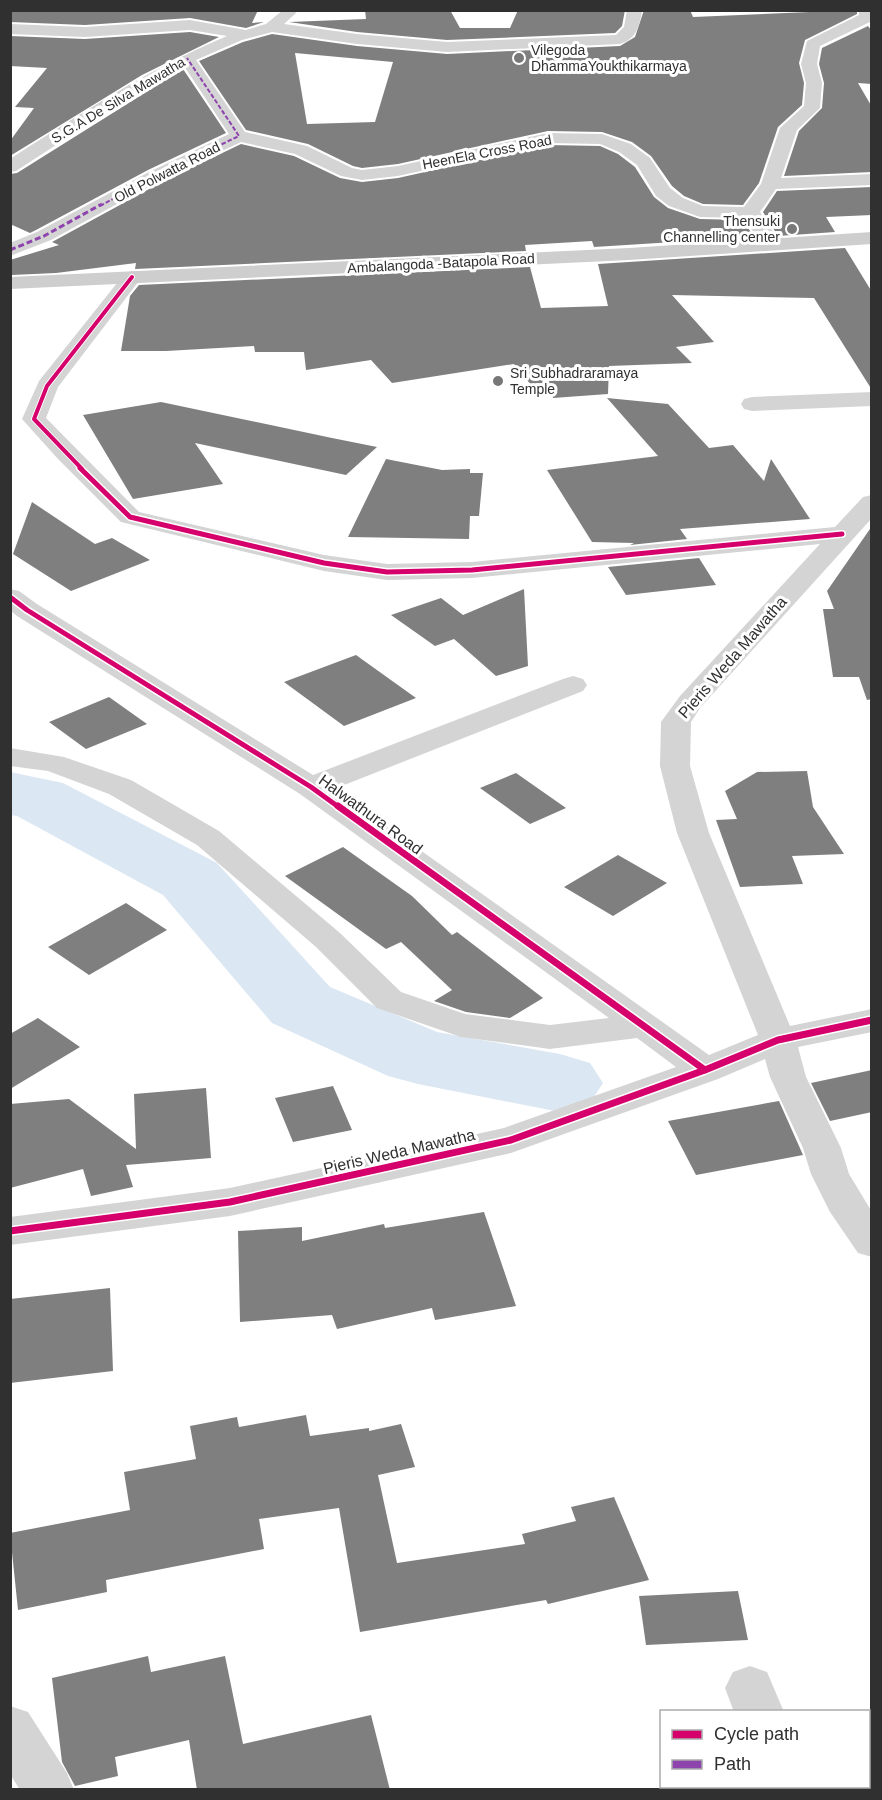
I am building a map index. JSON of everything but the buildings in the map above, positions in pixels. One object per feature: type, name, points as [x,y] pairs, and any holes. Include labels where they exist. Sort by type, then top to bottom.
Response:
[{"type":"main road","name":"Ambalangoda -Batapola Road","points":[[10,283],[605,255],[872,238]]},
{"type":"street","name":"S.G.A De Silva Mawatha","points":[[10,167],[187,58],[271,27],[293,10]]},
{"type":"street","points":[[271,27],[422,46],[620,39],[628,35],[635,10]]},
{"type":"street","points":[[771,244],[750,212],[770,184],[789,128],[812,108],[814,83],[809,64],[813,44],[867,17],[866,10]]},
{"type":"street","points":[[10,29],[86,32],[190,26],[247,34]]},
{"type":"street","name":"Old Polwatta Road","points":[[10,250],[44,236],[155,176],[239,136],[187,58]]},
{"type":"street","name":"HeenEla Cross Road","points":[[239,136],[301,150],[347,172],[362,175],[398,171],[548,138],[602,139],[625,148],[644,162],[663,192],[676,202],[700,211],[750,212]]},
{"type":"street","points":[[19,139],[35,151]]},
{"type":"street","points":[[770,184],[872,179]]},
{"type":"street","points":[[132,277],[47,386],[34,419],[130,517],[324,563],[387,572],[472,570],[842,534]]},
{"type":"street","points":[[752,404],[872,399]]},
{"type":"street","name":"Pieris Weda Mawatha","points":[[10,1231],[230,1202],[511,1140],[705,1070],[778,1040],[693,833],[675,766],[676,722],[710,677],[872,501]]},
{"type":"street","name":"Halwathura Road","points":[[10,597],[27,610],[311,787],[705,1070]]},
{"type":"street","points":[[311,787],[573,685]]},
{"type":"street","points":[[10,757],[52,763],[120,787],[208,838],[328,940],[389,1000],[461,1025],[550,1037],[643,1026]]},
{"type":"street","points":[[872,1020],[778,1040],[788,1077],[822,1148],[830,1174],[844,1202],[872,1243]]},
{"type":"street","points":[[10,1728],[49,1790]]},
{"type":"waterway","points":[[10,793],[38,798],[190,879],[301,1005],[418,1056],[560,1083]]},
{"type":"marked path","points":[[10,250],[44,236],[155,176],[239,136],[187,58]]},
{"type":"cycle path","points":[[132,277],[47,386],[34,419],[130,517],[324,563],[387,572],[472,570],[842,534]]},
{"type":"cycle path","points":[[10,597],[27,610],[311,787],[705,1070]]},
{"type":"cycle path","points":[[10,1231],[230,1202],[511,1140],[705,1070],[778,1040],[872,1020]]},
{"type":"place","name":"Vilegoda DhammaYoukthikarmaya","points":[[519,58]]},
{"type":"place","name":"Thensuki Channelling center","points":[[792,229]]},
{"type":"place","name":"Sri Subhadraramaya Temple","points":[[498,381]]}]
